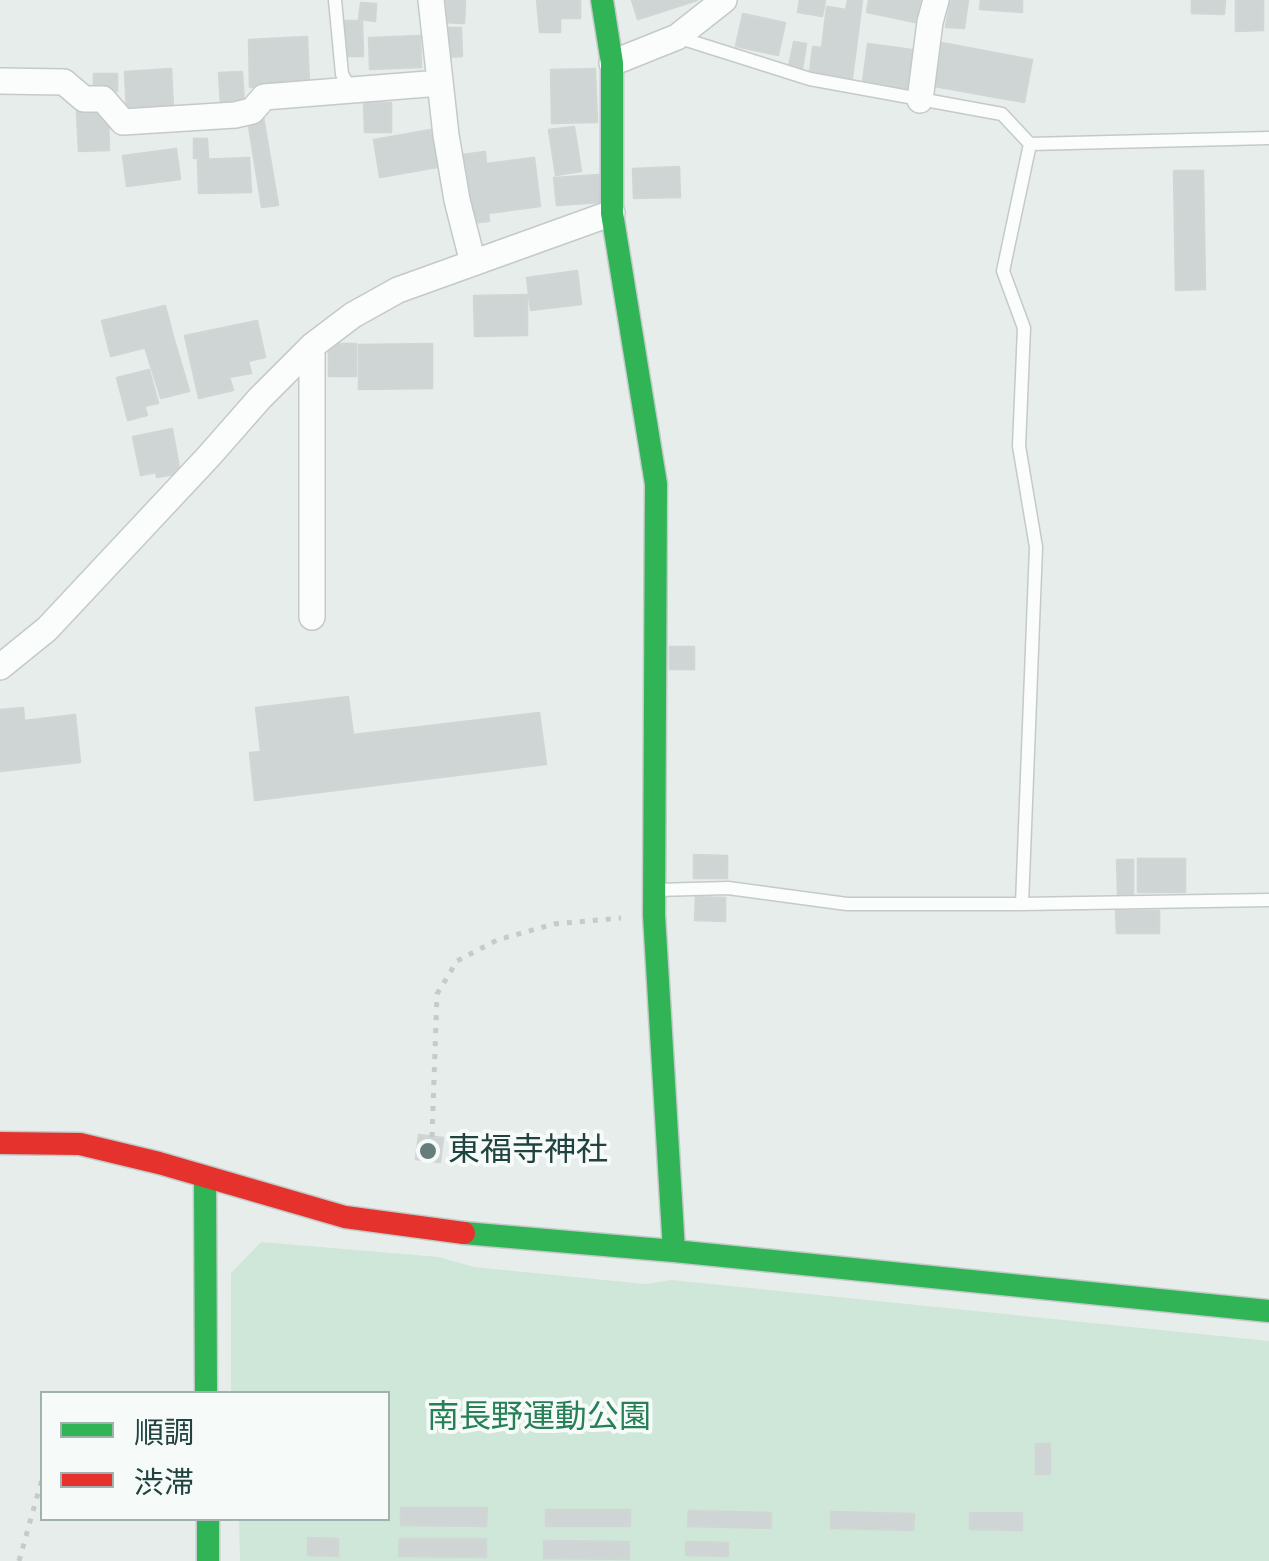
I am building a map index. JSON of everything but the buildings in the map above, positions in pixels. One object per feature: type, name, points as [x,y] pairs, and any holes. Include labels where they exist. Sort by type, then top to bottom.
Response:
[{"type":"street","points":[[431,0],[457,200],[472,263]]},
{"type":"street","points":[[602,0],[612,63],[612,213],[656,484],[654,915],[674,1251]]},
{"type":"street","points":[[612,63],[677,36],[724,0]]},
{"type":"street","points":[[920,100],[936,0]]},
{"type":"street","points":[[0,81],[64,82],[84,99],[103,99],[122,122],[235,115],[252,111],[264,97],[440,82]]},
{"type":"street","points":[[0,667],[47,629],[312,346],[353,315],[398,290],[612,213]]},
{"type":"street","points":[[312,346],[312,617]]},
{"type":"street","points":[[0,1144],[80,1144],[160,1162],[345,1217],[432,1230],[1269,1311]]},
{"type":"street","points":[[205,1178],[206,1391]]},
{"type":"street","points":[[208,1521],[208,1561]]},
{"type":"lane","points":[[334,0],[342,74],[350,90]]},
{"type":"lane","points":[[677,36],[810,80],[1002,114],[1030,144],[1269,138]]},
{"type":"lane","points":[[1022,904],[1036,547],[1020,446],[1024,328],[1004,270],[1030,144]]},
{"type":"lane","points":[[654,890],[728,888],[847,904],[1269,900]]},
{"type":"path","points":[[432,1137],[437,994],[458,961],[497,940],[554,924],[654,915]]},
{"type":"path","points":[[19,1561],[40,1486]]},
{"type":"green space","name":"南長野運動公園","points":[[261,1242],[439,1257],[474,1267],[645,1284],[672,1280],[1269,1341],[1269,1561],[240,1561],[239,1521],[390,1521],[390,1391],[231,1391],[231,1273]]},
{"type":"traffic: fast","points":[[602,0],[612,63],[612,213],[656,484],[654,915],[674,1251]]},
{"type":"traffic: fast","points":[[205,1178],[206,1391]]},
{"type":"traffic: fast","points":[[464,1233],[1269,1311]]},
{"type":"traffic: fast","points":[[208,1521],[208,1561]]},
{"type":"traffic: jam","points":[[0,1143],[80,1144],[345,1217],[464,1233]]},
{"type":"place","name":"東福寺神社","points":[[428,1151]]}]
